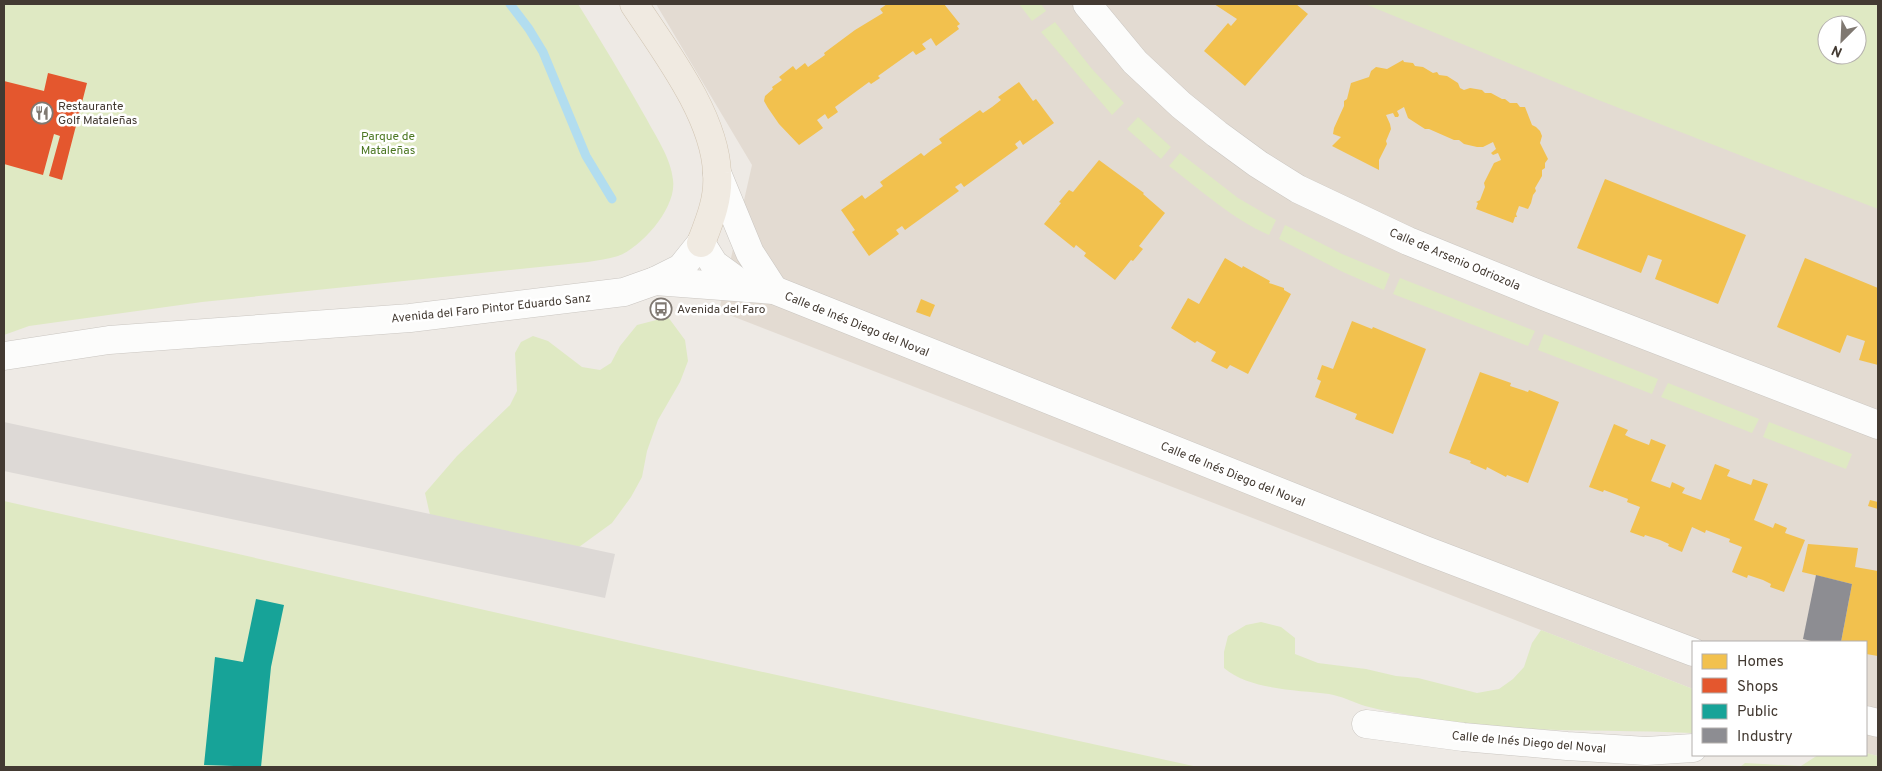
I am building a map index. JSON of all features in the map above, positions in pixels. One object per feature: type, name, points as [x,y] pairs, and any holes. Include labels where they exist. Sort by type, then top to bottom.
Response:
[{"type":"main road","name":"Avenida del Faro Pintor Eduardo Sanz","points":[[634,4],[680,75],[709,130],[718,173],[713,213],[701,242]]},
{"type":"street","name":"Calle de Arsenio Odriozola","points":[[1086,4],[1135,62],[1181,105],[1258,164],[1298,189],[1408,241],[1511,283],[1878,425]]},
{"type":"street","name":"Calle de Inés Diego del Noval","points":[[718,173],[754,261],[774,290]]},
{"type":"street","name":"Calle de Inés Diego del Noval","points":[[701,242],[721,242],[754,261]]},
{"type":"street","name":"Avenida del Faro Pintor Eduardo Sanz","points":[[4,356],[109,340],[400,318],[624,292],[655,281],[681,268],[701,242]]},
{"type":"street","points":[[701,242],[714,264],[746,288]]},
{"type":"street","name":"Calle de Inés Diego del Noval","points":[[655,281],[774,290],[1434,554],[1692,652]]},
{"type":"street","name":"Calle de Inés Diego del Noval","points":[[1366,724],[1463,737],[1577,747],[1646,752],[1692,748]]},
{"type":"shaded area","points":[[656,4],[1878,4],[1878,756],[1867,753],[1867,641],[1692,641],[1692,689],[719,311],[752,165]]},
{"type":"shaded area","points":[[4,422],[615,554],[605,598],[4,471]]},
{"type":"green space","name":"Parque de Mataleñas","points":[[4,4],[578,4],[662,148],[672,172],[673,191],[664,214],[647,235],[627,251],[610,258],[588,262],[202,302],[29,326],[4,335]]},
{"type":"green space","points":[[1019,4],[1041,4],[1046,11],[1032,21]]},
{"type":"green space","points":[[1365,4],[1878,4],[1878,209],[1601,101]]},
{"type":"green space","points":[[1055,22],[1092,69],[1124,103],[1112,115],[1041,32]]},
{"type":"green space","points":[[1138,117],[1171,147],[1161,159],[1127,129]]},
{"type":"green space","points":[[1180,153],[1238,198],[1276,220],[1269,235],[1242,221],[1169,166]]},
{"type":"green space","points":[[1285,225],[1342,254],[1390,274],[1384,290],[1343,272],[1279,239]]},
{"type":"green space","points":[[1400,278],[1535,331],[1528,346],[1393,294]]},
{"type":"green space","points":[[668,317],[685,340],[688,361],[680,382],[658,420],[647,451],[642,477],[631,497],[612,523],[579,547],[430,515],[425,493],[457,456],[510,405],[517,391],[515,353],[521,342],[533,336],[548,341],[582,367],[600,370],[611,363],[620,346],[637,325]]},
{"type":"green space","points":[[1544,334],[1658,379],[1652,394],[1538,350]]},
{"type":"green space","points":[[1668,383],[1759,419],[1752,433],[1661,397]]},
{"type":"green space","points":[[1769,422],[1852,454],[1846,469],[1763,437]]},
{"type":"green space","points":[[4,501],[635,644],[1198,767],[4,767]]},
{"type":"green space","points":[[1261,622],[1281,627],[1295,638],[1295,654],[1318,663],[1418,678],[1477,693],[1499,689],[1513,679],[1524,667],[1532,643],[1541,630],[1692,689],[1692,733],[1501,727],[1432,719],[1365,706],[1329,694],[1260,685],[1247,681],[1224,668],[1224,652],[1228,636],[1246,625]]},
{"type":"green space","points":[[1867,753],[1878,756],[1878,767],[1740,767],[1745,763],[1801,766],[1816,756],[1867,756]]},
{"type":"building: Homes","points":[[887,4],[944,4],[960,24],[957,26],[959,29],[936,46],[931,38],[922,44],[926,49],[916,55],[913,51],[878,76],[880,78],[871,84],[869,82],[835,107],[838,112],[828,119],[825,114],[817,120],[823,128],[799,145],[779,124],[764,101],[765,96],[773,89],[772,87],[782,80],[779,77],[793,66],[796,70],[805,63],[808,67],[855,30],[883,13],[880,9]]},
{"type":"building: Homes","points":[[1214,4],[1296,4],[1308,14],[1245,86],[1204,51],[1228,23],[1231,26],[1237,19]]},
{"type":"building: Homes","points":[[1403,60],[1404,62],[1413,63],[1415,66],[1423,67],[1433,73],[1437,72],[1439,75],[1447,76],[1458,83],[1460,88],[1464,90],[1470,88],[1482,90],[1485,93],[1491,93],[1505,99],[1510,103],[1517,103],[1520,107],[1525,107],[1532,125],[1540,131],[1542,136],[1540,143],[1548,159],[1528,209],[1519,206],[1516,214],[1517,217],[1515,217],[1513,223],[1476,209],[1478,203],[1476,202],[1480,200],[1485,187],[1484,183],[1494,163],[1501,160],[1498,153],[1493,155],[1491,153],[1496,149],[1493,142],[1483,147],[1477,147],[1425,129],[1408,118],[1404,107],[1397,111],[1398,117],[1395,117],[1393,113],[1386,115],[1391,129],[1386,141],[1387,144],[1379,160],[1379,170],[1332,146],[1341,137],[1333,134],[1334,128],[1344,106],[1344,101],[1347,99],[1351,83],[1369,77],[1371,71],[1376,67],[1387,69]]},
{"type":"building: Homes","points":[[1019,82],[1033,101],[1036,99],[1054,123],[1023,145],[1020,140],[1015,144],[1018,148],[964,187],[961,183],[955,187],[959,191],[905,230],[902,226],[896,230],[899,234],[869,256],[852,232],[855,230],[841,210],[862,195],[865,199],[883,186],[880,182],[921,153],[924,156],[942,143],[939,139],[980,110],[983,113],[992,107],[1001,100],[998,97]]},
{"type":"building: Homes","points":[[1099,160],[1144,193],[1165,213],[1139,246],[1143,249],[1133,261],[1131,260],[1115,280],[1084,256],[1086,253],[1076,245],[1074,248],[1044,224],[1069,190],[1073,192]]},
{"type":"building: Homes","points":[[1605,179],[1746,235],[1718,304],[1655,279],[1662,260],[1648,255],[1641,273],[1577,248]]},
{"type":"building: Homes","points":[[1225,258],[1270,281],[1269,283],[1284,288],[1284,290],[1291,294],[1248,374],[1230,365],[1227,369],[1211,361],[1216,352],[1197,341],[1195,343],[1171,328],[1188,298],[1199,304]]},
{"type":"building: Homes","points":[[1805,258],[1878,288],[1878,365],[1859,360],[1865,341],[1847,335],[1840,353],[1777,327]]},
{"type":"building: Homes","points":[[921,299],[935,305],[930,317],[916,312]]},
{"type":"building: Homes","points":[[1352,321],[1372,329],[1373,327],[1426,349],[1393,434],[1355,419],[1357,414],[1315,397],[1321,381],[1317,379],[1322,365],[1333,369]]},
{"type":"building: Homes","points":[[1480,372],[1511,383],[1510,386],[1528,392],[1529,390],[1559,402],[1528,483],[1507,475],[1506,477],[1487,467],[1486,470],[1470,463],[1471,461],[1449,453]]},
{"type":"building: Homes","points":[[1614,424],[1628,430],[1625,435],[1631,438],[1649,445],[1651,439],[1666,445],[1651,481],[1670,488],[1672,482],[1685,488],[1682,493],[1701,500],[1715,464],[1730,470],[1727,476],[1740,481],[1751,485],[1753,479],[1768,484],[1754,520],[1773,528],[1775,523],[1787,528],[1785,533],[1805,540],[1784,592],[1770,587],[1771,584],[1763,580],[1748,575],[1747,578],[1732,572],[1742,547],[1729,542],[1730,539],[1706,530],[1705,533],[1692,527],[1682,552],[1660,540],[1630,532],[1640,507],[1627,502],[1628,499],[1604,490],[1603,492],[1589,487]]},
{"type":"building: Homes","points":[[1870,500],[1878,502],[1878,509],[1868,506]]},
{"type":"building: Homes","points":[[1808,544],[1858,548],[1855,567],[1878,571],[1878,656],[1867,654],[1867,641],[1841,641],[1852,584],[1802,572]]},
{"type":"building: Shops","name":"Restaurante Golf Mataleñas","points":[[48,73],[87,83],[62,180],[49,176],[60,136],[54,134],[43,175],[4,164],[4,81],[44,91]]},
{"type":"building: Public","points":[[256,599],[284,605],[271,667],[261,767],[204,765],[215,657],[243,662]]},
{"type":"building: Industry","points":[[1816,575],[1852,584],[1841,641],[1811,641],[1803,639]]},
{"type":"waterway","points":[[510,4],[543,52],[586,156],[612,199]]},
{"type":"place","name":"Restaurante Golf Mataleñas","points":[[42,113]]},
{"type":"place","name":"Avenida del Faro","points":[[661,309]]}]
